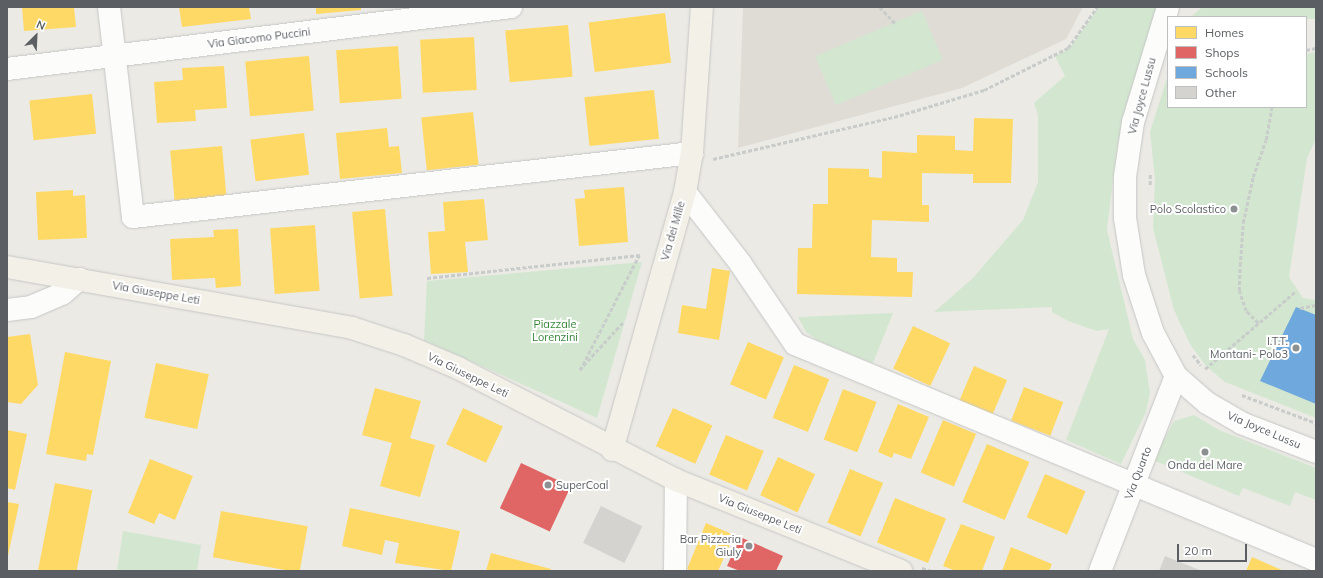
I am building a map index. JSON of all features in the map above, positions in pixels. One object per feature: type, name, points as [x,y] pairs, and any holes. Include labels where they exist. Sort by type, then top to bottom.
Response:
[{"type":"main road","name":"Via dei Mille","points":[[612,450],[685,192],[692,153],[702,7]]},
{"type":"main road","name":"Via Giuseppe Leti","points":[[7,267],[352,328],[458,368],[612,450],[676,480],[900,571]]},
{"type":"street","points":[[109,7],[133,217],[692,153]]},
{"type":"street","name":"Via Giacomo Puccini","points":[[7,69],[511,7]]},
{"type":"street","name":"Via Joyce Lussu","points":[[1168,7],[1133,122],[1125,177],[1126,218],[1139,289],[1153,332],[1176,376],[1208,403],[1242,422],[1316,452]]},
{"type":"street","points":[[685,192],[740,263],[795,344],[1316,560]]},
{"type":"street","points":[[7,310],[31,306],[62,294],[79,279]]},
{"type":"street","name":"Via Quarto","points":[[1100,571],[1176,376]]},
{"type":"street","points":[[675,571],[676,480]]},
{"type":"path","points":[[880,7],[896,23]]},
{"type":"path","points":[[692,153],[714,159],[777,146],[894,117],[984,90],[1068,48],[1097,7]]},
{"type":"path","points":[[1258,323],[1246,311],[1239,291],[1240,266],[1249,192],[1272,108]]},
{"type":"path","points":[[1149,192],[1150,179]]},
{"type":"path","points":[[427,278],[648,254]]},
{"type":"path","points":[[625,320],[580,370],[639,255]]},
{"type":"path","points":[[1205,369],[1296,291]]},
{"type":"path","points":[[1300,308],[1316,305]]},
{"type":"path","points":[[1191,353],[1209,373]]},
{"type":"path","points":[[1237,392],[1316,424]]},
{"type":"shaded area","points":[[743,7],[1083,7],[1066,39],[962,88],[738,148]]},
{"type":"green space","points":[[1099,7],[1159,7],[1117,146],[1107,230],[1133,339],[1145,360],[1150,393],[1146,412],[1121,464],[1066,440],[1109,329],[1097,331],[1068,321],[1052,312],[1052,307],[934,312],[973,278],[1023,220],[1038,182],[1038,115],[1034,103],[1065,76],[1055,56],[1069,49]]},
{"type":"green space","points":[[1202,7],[1316,7],[1316,19],[1307,19],[1307,16],[1192,16]]},
{"type":"green space","points":[[922,11],[943,60],[836,105],[815,56]]},
{"type":"green space","name":"Polo Scolastico","points":[[1316,52],[1316,139],[1307,158],[1289,277],[1303,298],[1316,300],[1316,418],[1225,382],[1206,366],[1190,344],[1174,310],[1153,228],[1155,179],[1150,132],[1167,78],[1167,108],[1307,108],[1307,54]]},
{"type":"green space","name":"Piazzale Lorenzini","points":[[642,262],[597,418],[424,340],[427,281]]},
{"type":"green space","points":[[893,313],[873,363],[819,341],[806,332],[798,317]]},
{"type":"green space","points":[[1194,415],[1219,430],[1316,468],[1316,500],[1295,492],[1290,506],[1243,488],[1239,496],[1153,460],[1174,421]]},
{"type":"green space","points":[[123,531],[201,545],[197,571],[117,571]]},
{"type":"building: Homes","points":[[22,7],[74,7],[76,27],[24,31]]},
{"type":"building: Homes","points":[[179,7],[249,7],[251,19],[182,27]]},
{"type":"building: Homes","points":[[316,7],[361,7],[361,10],[316,14]]},
{"type":"building: Homes","points":[[665,13],[671,63],[595,72],[589,22]]},
{"type":"building: Homes","points":[[568,25],[573,77],[510,82],[505,30]]},
{"type":"building: Homes","points":[[474,37],[477,90],[423,93],[420,40]]},
{"type":"building: Homes","points":[[398,46],[402,99],[340,103],[336,50]]},
{"type":"building: Homes","points":[[309,56],[314,111],[250,116],[245,62]]},
{"type":"building: Homes","points":[[224,66],[227,108],[195,110],[196,121],[157,123],[154,82],[183,80],[182,68]]},
{"type":"building: Homes","points":[[654,90],[659,139],[590,146],[584,97]]},
{"type":"building: Homes","points":[[92,94],[96,134],[34,140],[29,101]]},
{"type":"building: Homes","points":[[473,112],[479,165],[427,170],[421,117]]},
{"type":"building: Homes","points":[[974,118],[1013,119],[1011,183],[973,183],[973,174],[922,173],[922,205],[929,205],[929,222],[872,220],[871,257],[897,258],[897,272],[913,272],[912,297],[797,294],[798,248],[812,248],[813,204],[828,204],[828,168],[869,169],[869,177],[882,178],[882,151],[917,153],[917,135],[955,136],[955,150],[973,151]]},
{"type":"building: Homes","points":[[387,128],[389,147],[399,146],[402,173],[340,179],[336,133]]},
{"type":"building: Homes","points":[[304,133],[309,175],[256,181],[250,140]]},
{"type":"building: Homes","points":[[222,146],[226,196],[175,200],[170,151]]},
{"type":"building: Homes","points":[[624,187],[628,242],[579,246],[575,199],[585,198],[584,190]]},
{"type":"building: Homes","points":[[73,190],[73,196],[85,195],[87,238],[38,240],[36,192]]},
{"type":"building: Homes","points":[[484,199],[488,240],[465,242],[468,272],[431,274],[428,232],[445,231],[443,202]]},
{"type":"building: Homes","points":[[385,209],[393,296],[360,299],[352,212]]},
{"type":"building: Homes","points":[[315,225],[320,291],[275,294],[270,228]]},
{"type":"building: Homes","points":[[238,229],[241,286],[216,288],[215,278],[172,280],[170,239],[214,237],[213,230]]},
{"type":"building: Homes","points":[[712,268],[730,271],[719,340],[678,333],[682,305],[706,309]]},
{"type":"building: Homes","points":[[913,326],[950,343],[930,386],[893,369]]},
{"type":"building: Homes","points":[[30,334],[38,385],[21,404],[7,402],[7,337]]},
{"type":"building: Homes","points":[[748,342],[784,357],[766,400],[730,384]]},
{"type":"building: Homes","points":[[65,352],[111,361],[93,455],[87,454],[86,461],[46,454]]},
{"type":"building: Homes","points":[[156,363],[209,374],[197,429],[144,418]]},
{"type":"building: Homes","points":[[794,365],[829,379],[808,432],[773,418]]},
{"type":"building: Homes","points":[[974,366],[1007,380],[992,416],[959,402]]},
{"type":"building: Homes","points":[[1024,387],[1063,402],[1050,436],[1011,421]]},
{"type":"building: Homes","points":[[375,388],[421,401],[410,438],[435,445],[420,497],[380,486],[392,443],[362,435]]},
{"type":"building: Homes","points":[[843,389],[877,402],[857,452],[824,439]]},
{"type":"building: Homes","points":[[898,404],[929,417],[911,459],[894,453],[892,458],[878,452]]},
{"type":"building: Homes","points":[[463,408],[503,427],[486,463],[446,444]]},
{"type":"building: Homes","points":[[673,408],[712,425],[695,464],[656,446]]},
{"type":"building: Homes","points":[[943,420],[976,434],[954,487],[921,472]]},
{"type":"building: Homes","points":[[7,430],[27,434],[15,490],[7,488]]},
{"type":"building: Homes","points":[[726,435],[764,451],[747,491],[709,475]]},
{"type":"building: Homes","points":[[987,444],[1029,462],[1005,520],[962,502]]},
{"type":"building: Homes","points":[[778,457],[815,474],[797,512],[760,495]]},
{"type":"building: Homes","points":[[150,459],[193,476],[175,520],[159,513],[154,524],[128,513]]},
{"type":"building: Homes","points":[[850,469],[883,483],[860,536],[827,522]]},
{"type":"building: Homes","points":[[1045,474],[1086,491],[1067,534],[1027,517]]},
{"type":"building: Homes","points":[[55,483],[92,490],[77,571],[38,570]]},
{"type":"building: Homes","points":[[895,498],[946,519],[928,563],[877,543]]},
{"type":"building: Homes","points":[[7,502],[19,504],[8,556],[7,556]]},
{"type":"building: Homes","points":[[350,508],[460,531],[451,571],[395,563],[399,543],[385,540],[382,555],[342,546]]},
{"type":"building: Homes","points":[[221,511],[308,526],[300,571],[291,571],[213,557]]},
{"type":"building: Homes","points":[[706,523],[734,535],[718,571],[692,571],[687,569]]},
{"type":"building: Homes","points":[[961,524],[995,537],[982,571],[956,571],[943,566]]},
{"type":"building: Homes","points":[[1011,547],[1052,564],[1049,571],[1002,571]]},
{"type":"building: Homes","points":[[491,553],[551,569],[551,571],[486,571]]},
{"type":"building: Homes","points":[[1252,557],[1284,571],[1246,571]]},
{"type":"building: Shops","points":[[521,463],[571,486],[550,532],[500,508]]},
{"type":"building: Shops","name":"Bar Pizzeria Giuly","points":[[740,537],[783,556],[776,571],[740,571],[727,566]]},
{"type":"building: Schools","name":"I.T.T. Montani- Polo3","points":[[1296,307],[1316,315],[1316,404],[1260,381]]},
{"type":"building: Other","points":[[601,506],[642,526],[624,563],[583,543]]},
{"type":"building: Other","points":[[1165,556],[1202,571],[1159,571]]},
{"type":"place","name":"Polo Scolastico","points":[[1234,209]]},
{"type":"place","name":"I.T.T. Montani- Polo3","points":[[1296,348]]},
{"type":"place","name":"Onda del Mare","points":[[1205,452]]},
{"type":"place","name":"SuperCoal","points":[[548,485]]},
{"type":"place","name":"Bar Pizzeria Giuly","points":[[749,546]]}]
